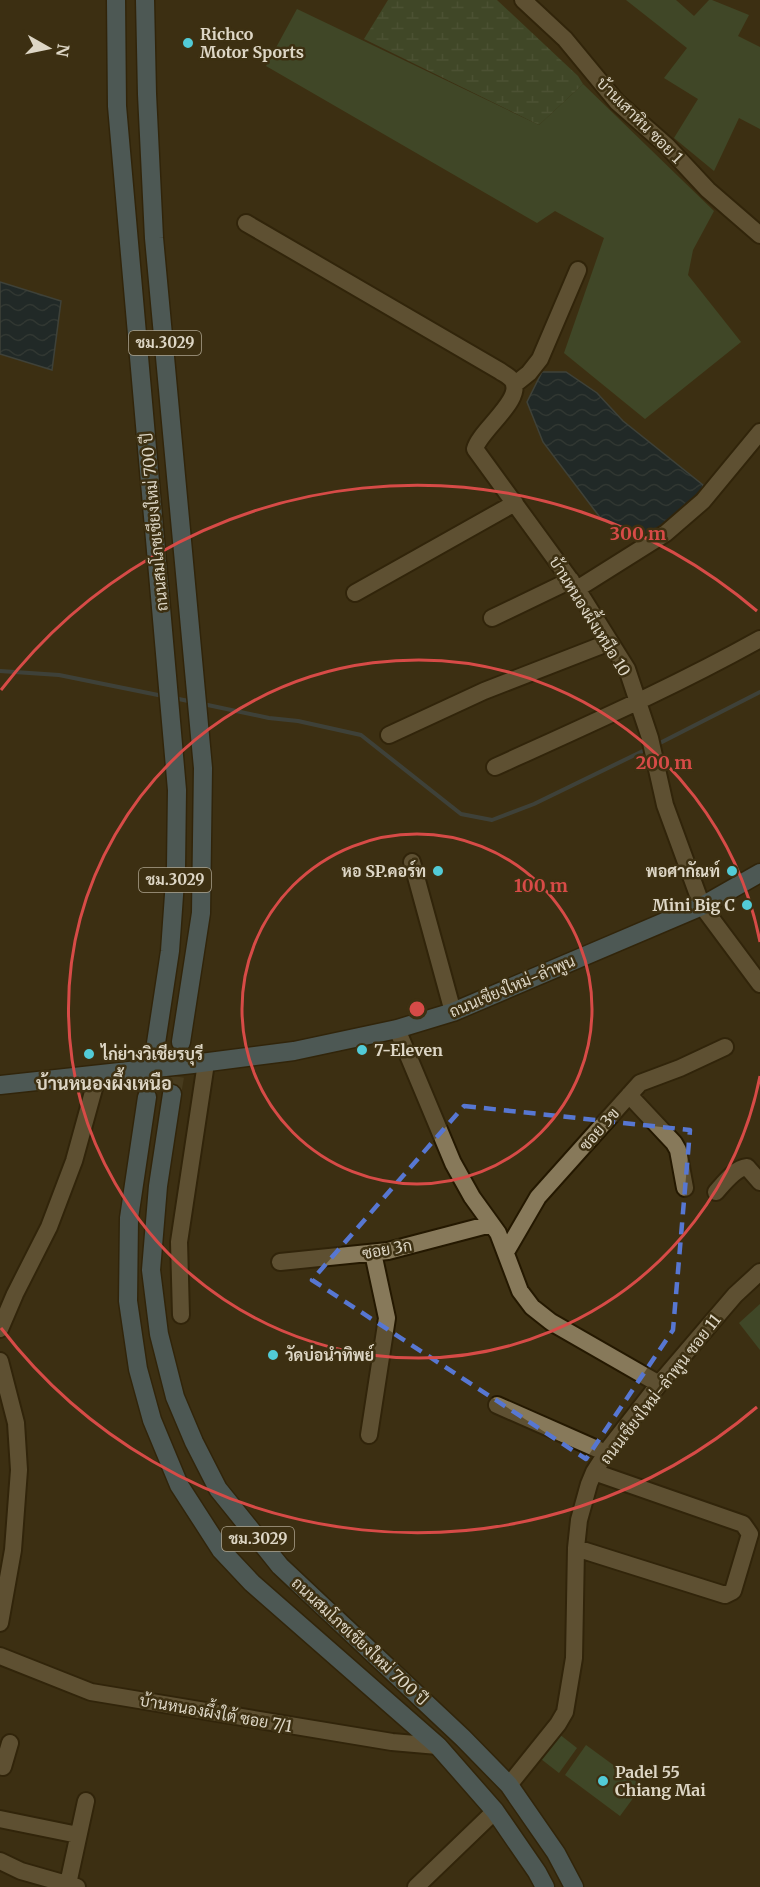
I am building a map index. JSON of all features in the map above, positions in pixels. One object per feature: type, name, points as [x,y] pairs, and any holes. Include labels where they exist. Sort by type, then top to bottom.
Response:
[{"type":"main road","name":"ถนนสมโภชเชียงใหม่ 700 ปี","points":[[116,0],[118,115],[177,790],[176,867],[170,951],[156,1043]]},
{"type":"main road","name":"ถนนสมโภชเชียงใหม่ 700 ปี","points":[[145,0],[154,238],[203,768],[201,913],[180,1042]]},
{"type":"main road","name":"ถนนเชียงใหม่-ลำพูน","points":[[0,1085],[206,1063],[294,1051],[397,1029],[453,1012],[702,906],[760,873]]},
{"type":"main road","name":"ถนนสมโภชเชียงใหม่ 700 ปี","points":[[172,1094],[158,1186],[151,1270],[159,1334],[175,1397],[194,1442],[218,1489],[280,1566],[463,1738],[509,1785],[556,1853],[574,1887]]},
{"type":"main road","name":"ถนนสมโภชเชียงใหม่ 700 ปี","points":[[147,1097],[129,1218],[128,1301],[138,1369],[152,1420],[179,1485],[221,1550],[252,1583],[438,1746],[495,1811],[545,1887]]},
{"type":"street","name":"บ้านเสาหิน ซอย 1","points":[[523,0],[565,39],[617,102],[667,146],[708,190],[760,235]]},
{"type":"street","points":[[246,223],[500,371],[512,380],[514,385],[529,373],[540,359],[578,270]]},
{"type":"street","name":"บ้านหนองผึ้งเหนือ 10","points":[[514,385],[514,393],[510,401],[475,447],[574,585],[627,669],[650,738],[665,805],[702,906],[760,984]]},
{"type":"street","points":[[492,618],[574,585],[666,533],[703,501],[760,432]]},
{"type":"street","points":[[355,593],[515,503]]},
{"type":"street","points":[[495,767],[639,702],[760,639]]},
{"type":"street","points":[[389,735],[484,691],[610,642]]},
{"type":"street","points":[[412,862],[453,1012]]},
{"type":"street","points":[[397,1029],[453,1162],[472,1197],[498,1233],[520,1291],[532,1307],[551,1322],[659,1384]]},
{"type":"street","name":"ซอย 3ข","points":[[506,1252],[538,1197],[640,1083],[725,1047]]},
{"type":"street","points":[[181,1316],[179,1242],[206,1063]]},
{"type":"street","points":[[0,1329],[53,1216],[74,1161],[98,1074]]},
{"type":"street","points":[[628,1095],[678,1149],[685,1188]]},
{"type":"street","points":[[716,1192],[742,1167],[747,1167],[760,1182]]},
{"type":"street","name":"ซอย 3ก","points":[[280,1262],[388,1251],[491,1224]]},
{"type":"street","points":[[369,1435],[387,1318],[373,1253]]},
{"type":"street","name":"ถนนเชียงใหม่-ลำพูน ซอย 11","points":[[509,1785],[565,1712],[574,1658],[576,1548],[579,1520],[594,1472],[659,1384],[735,1295],[760,1272]]},
{"type":"street","points":[[0,1361],[16,1424],[19,1470],[13,1550],[0,1623]]},
{"type":"street","points":[[497,1405],[606,1453]]},
{"type":"street","points":[[576,1548],[725,1595],[733,1591],[750,1534],[743,1524],[594,1472]]},
{"type":"street","name":"บ้านหนองผึ้งใต้ ซอย 7/1","points":[[0,1656],[91,1692],[340,1733],[438,1746]]},
{"type":"street","points":[[1,1770],[10,1743]]},
{"type":"street","points":[[0,1861],[21,1871],[72,1886],[78,1835],[86,1801]]},
{"type":"street","points":[[416,1887],[495,1811]]},
{"type":"street","points":[[0,1819],[78,1835]]},
{"type":"highlighted area","points":[[464,1106],[690,1130],[673,1330],[586,1459],[312,1280]]},
{"type":"green space","points":[[388,0],[497,0],[578,76],[583,84],[539,125],[364,39]]},
{"type":"green space","points":[[626,0],[676,0],[694,16],[709,0],[712,0],[749,15],[738,36],[760,47],[760,129],[739,118],[714,171],[674,138],[698,99],[664,78],[687,48]]},
{"type":"green space","points":[[297,9],[539,125],[583,84],[714,211],[693,250],[688,275],[741,342],[645,419],[564,353],[604,238],[555,211],[537,223],[266,66]]},
{"type":"green space","points":[[760,1304],[760,1350],[739,1323]]},
{"type":"green space","points":[[559,1734],[577,1748],[559,1773],[541,1759]]},
{"type":"green space","name":"Padel 55 Chiang Mai","points":[[586,1745],[642,1786],[620,1816],[565,1775]]},
{"type":"water","points":[[0,282],[61,301],[52,370],[0,354]]},
{"type":"water","points":[[542,372],[566,372],[597,393],[623,421],[703,485],[699,501],[647,537],[602,520],[543,442],[527,402]]},
{"type":"waterway","points":[[0,671],[59,675],[163,696]]},
{"type":"waterway","points":[[656,745],[760,692]]},
{"type":"waterway","points":[[174,698],[193,702]]},
{"type":"waterway","points":[[203,704],[361,735],[461,814],[492,820],[534,804],[647,749]]},
{"type":"tunnel","points":[[172,1094],[181,1042]]},
{"type":"tunnel","points":[[147,1097],[156,1043]]},
{"type":"place","name":"Richco Motor Sports","points":[[188,43]]},
{"type":"place","name":"หอ SP.คอร์ท","points":[[438,871]]},
{"type":"place","name":"พอศากัณท์","points":[[732,871]]},
{"type":"place","name":"Mini Big C","points":[[747,905]]},
{"type":"place","name":"7-Eleven","points":[[362,1050]]},
{"type":"place","name":"ไก่ย่างวิเชียรบุรี","points":[[89,1054]]},
{"type":"place","name":"วัดบ่อนำทิพย์","points":[[273,1355]]},
{"type":"place","name":"Padel 55 Chiang Mai","points":[[603,1781]]},
{"type":"district","name":"บ้านหนองผึ้งเหนือ","points":[[104,1084]]}]
